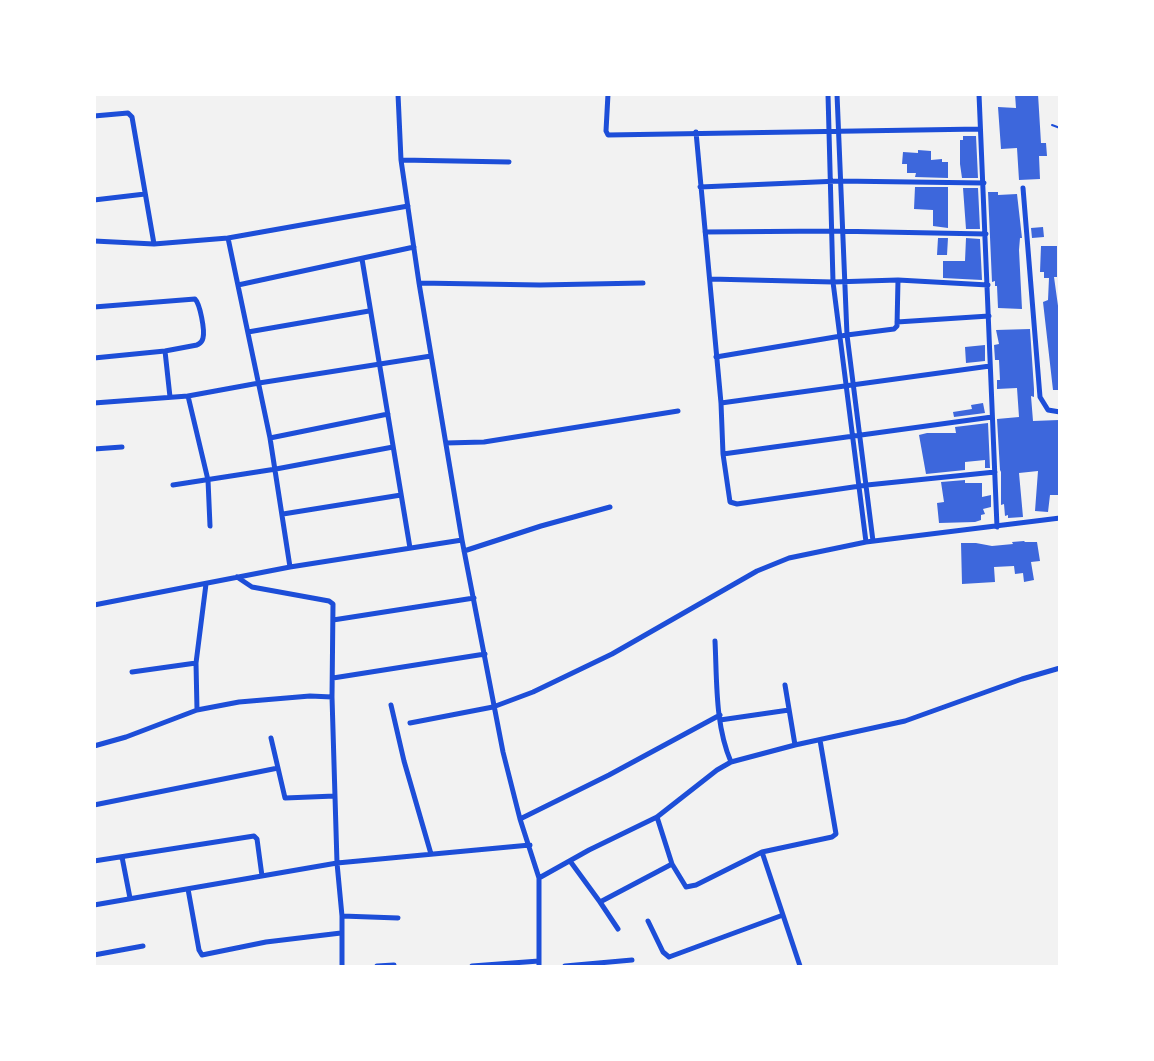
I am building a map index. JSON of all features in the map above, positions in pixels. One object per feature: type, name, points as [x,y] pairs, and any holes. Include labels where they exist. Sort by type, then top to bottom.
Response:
[{"type":"street","points":[[398,94],[401,160],[462,540],[485,654],[493,707],[520,819],[539,878],[539,964],[472,966]]},
{"type":"street","points":[[608,94],[606,130],[608,135],[980,129]]},
{"type":"street","points":[[828,94],[833,282],[839,336],[867,485],[873,541]]},
{"type":"street","points":[[837,94],[849,386]]},
{"type":"street","points":[[979,94],[997,526]]},
{"type":"street","points":[[94,116],[123,112],[131,115],[154,244]]},
{"type":"street","points":[[696,132],[721,403],[723,454],[729,500],[734,504],[867,485],[995,472]]},
{"type":"street","points":[[401,160],[509,162]]},
{"type":"street","points":[[700,187],[839,181],[984,183]]},
{"type":"street","points":[[1023,188],[1041,397],[1048,410],[1059,412]]},
{"type":"street","points":[[94,200],[145,194]]},
{"type":"street","points":[[94,241],[154,244],[228,238],[408,206]]},
{"type":"street","points":[[705,232],[842,231],[986,234]]},
{"type":"street","points":[[228,238],[276,469],[290,567]]},
{"type":"street","points":[[238,285],[414,247]]},
{"type":"street","points":[[362,259],[411,548]]},
{"type":"street","points":[[710,279],[833,282],[898,280],[988,285]]},
{"type":"street","points":[[716,357],[839,336],[893,330],[897,327],[898,280]]},
{"type":"street","points":[[419,283],[540,285],[643,282]]},
{"type":"street","points":[[94,307],[195,299],[199,304],[203,340],[197,345],[165,351],[94,358]]},
{"type":"street","points":[[248,332],[369,311]]},
{"type":"street","points":[[897,322],[989,316]]},
{"type":"street","points":[[165,351],[170,397]]},
{"type":"street","points":[[94,403],[188,396],[431,356]]},
{"type":"street","points":[[721,403],[990,366]]},
{"type":"street","points":[[188,396],[208,480],[210,526]]},
{"type":"street","points":[[446,443],[484,442],[678,411]]},
{"type":"street","points":[[270,438],[388,414]]},
{"type":"street","points":[[723,454],[992,417]]},
{"type":"street","points":[[856,436],[857,487],[866,542]]},
{"type":"street","points":[[94,449],[122,447]]},
{"type":"street","points":[[173,485],[393,447]]},
{"type":"street","points":[[283,514],[401,495]]},
{"type":"street","points":[[464,551],[610,507]]},
{"type":"street","points":[[410,723],[493,707],[533,692],[612,654],[766,566],[797,556],[866,542],[1059,518]]},
{"type":"street","points":[[94,605],[290,567],[462,540]]},
{"type":"street","points":[[237,577],[252,587],[331,602],[334,606],[332,697],[337,863],[342,916],[342,966]]},
{"type":"street","points":[[197,710],[196,663],[206,584]]},
{"type":"street","points":[[333,620],[474,598]]},
{"type":"street","points":[[715,641],[720,717],[731,762]]},
{"type":"street","points":[[333,678],[485,654]]},
{"type":"street","points":[[132,672],[196,663]]},
{"type":"street","points":[[539,878],[657,817],[717,770],[731,762],[795,745],[905,721],[1022,678],[1059,668]]},
{"type":"street","points":[[785,685],[795,745]]},
{"type":"street","points":[[94,746],[126,737],[197,710],[239,702],[310,696],[332,697]]},
{"type":"street","points":[[391,705],[404,761],[431,854]]},
{"type":"street","points":[[520,819],[720,717],[789,710]]},
{"type":"street","points":[[272,738],[283,794],[287,800],[335,796]]},
{"type":"street","points":[[657,817],[672,864],[684,886],[690,887],[762,852],[837,834],[820,740]]},
{"type":"street","points":[[94,806],[278,768]]},
{"type":"street","points":[[94,861],[254,836],[257,839],[262,876]]},
{"type":"street","points":[[94,905],[337,863],[530,845]]},
{"type":"street","points":[[762,852],[800,966]]},
{"type":"street","points":[[122,857],[130,898]]},
{"type":"street","points":[[570,861],[618,929]]},
{"type":"street","points":[[600,902],[672,864]]},
{"type":"street","points":[[188,889],[199,950],[202,955],[266,942],[341,933]]},
{"type":"street","points":[[648,921],[663,952],[669,957],[783,915]]},
{"type":"street","points":[[342,916],[398,918]]},
{"type":"street","points":[[94,955],[143,946]]},
{"type":"street","points":[[565,966],[632,960]]},
{"type":"street","points":[[377,966],[394,965]]},
{"type":"lane","points":[[1052,125],[1059,128]]},
{"type":"building","points":[[1015,94],[1038,94],[1041,143],[1046,143],[1047,156],[1039,156],[1040,179],[1019,180],[1017,148],[1001,149],[998,107],[1016,108]]},
{"type":"building","points":[[963,136],[976,136],[978,178],[962,178],[960,140],[963,140]]},
{"type":"building","points":[[918,150],[931,151],[931,160],[942,159],[942,162],[948,162],[948,178],[915,177],[916,173],[907,173],[907,164],[902,164],[903,152],[918,153]]},
{"type":"building","points":[[915,187],[948,187],[948,228],[933,226],[933,210],[914,209]]},
{"type":"building","points":[[963,188],[978,188],[980,229],[966,229]]},
{"type":"building","points":[[988,192],[998,192],[998,195],[1017,194],[1022,238],[1020,238],[1019,250],[1022,309],[998,308],[997,286],[995,286],[995,281],[992,282]]},
{"type":"building","points":[[1043,227],[1044,237],[1032,238],[1031,228]]},
{"type":"building","points":[[938,238],[948,238],[947,255],[937,255]]},
{"type":"building","points":[[966,238],[980,239],[982,280],[943,278],[943,261],[965,261]]},
{"type":"building","points":[[1041,246],[1057,246],[1057,277],[1054,277],[1059,313],[1059,390],[1053,390],[1043,302],[1048,300],[1049,278],[1044,278],[1044,272],[1040,272]]},
{"type":"building","points":[[1030,329],[1034,389],[1034,397],[1031,396],[1033,421],[1059,420],[1059,495],[1050,495],[1048,512],[1035,511],[1038,471],[1019,473],[1023,517],[1008,518],[1008,515],[1005,516],[1004,504],[1001,505],[997,419],[1019,417],[1017,388],[997,389],[997,380],[1000,380],[999,360],[995,360],[994,345],[999,344],[996,330]]},
{"type":"building","points":[[985,345],[985,361],[966,363],[965,347]]},
{"type":"building","points":[[983,403],[985,413],[954,417],[953,412],[972,409],[971,405]]},
{"type":"building","points":[[988,423],[990,468],[985,468],[985,460],[965,462],[965,470],[926,474],[919,435],[956,433],[955,427]]},
{"type":"building","points":[[965,480],[965,483],[982,483],[982,497],[991,495],[991,507],[983,509],[985,514],[981,515],[981,520],[975,522],[939,523],[937,503],[944,502],[941,482]]},
{"type":"building","points":[[1024,541],[1037,542],[1040,561],[1031,562],[1034,580],[1024,582],[1023,573],[1015,574],[1014,566],[994,567],[995,582],[962,584],[961,543],[992,546]]}]
